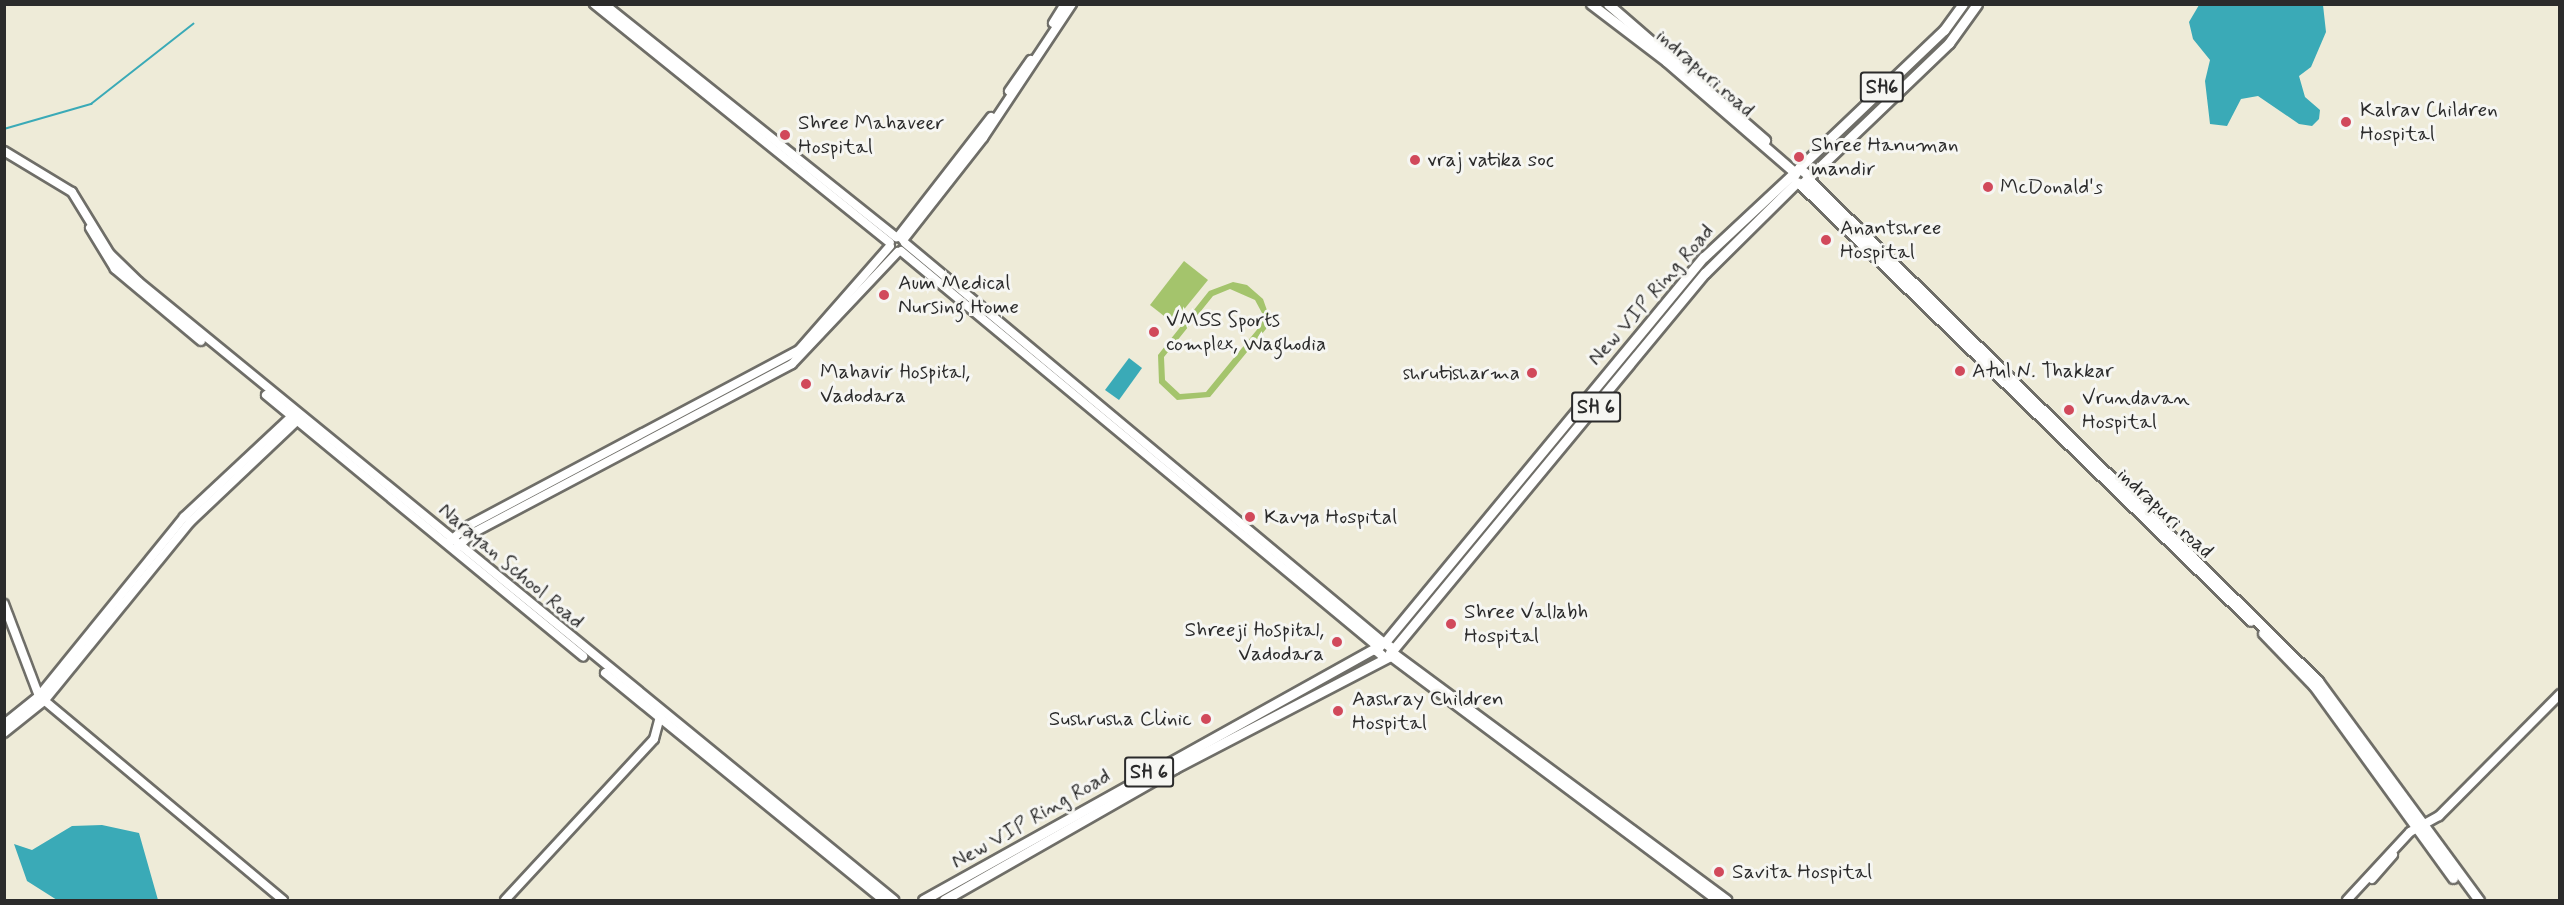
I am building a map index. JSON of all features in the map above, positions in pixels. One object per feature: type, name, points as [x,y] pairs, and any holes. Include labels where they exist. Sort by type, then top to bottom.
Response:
[{"type":"main road","name":"indrapuri road","points":[[1591,4],[1667,62],[1799,175],[2283,654],[2337,717],[2422,829],[2471,900]]},
{"type":"main road","name":"indrapuri road","points":[[1608,4],[1799,175],[2318,681],[2408,805],[2422,829]]},
{"type":"main road","name":"New VIP Ring Road","points":[[944,900],[1175,768],[1390,654],[1705,273],[1940,34],[1963,4]]},
{"type":"main road","name":"New VIP Ring Road","points":[[923,900],[1381,644],[1704,257],[1949,43],[1977,4]]},
{"type":"main road","points":[[1381,644],[1390,654]]},
{"type":"main road","points":[[1381,644],[1390,654]]},
{"type":"main road","points":[[2422,829],[2479,900]]},
{"type":"street","points":[[594,4],[898,244]]},
{"type":"street","points":[[604,4],[1381,644]]},
{"type":"street","points":[[898,244],[1006,96],[1065,4]]},
{"type":"street","points":[[452,545],[799,350],[898,244],[983,138],[1072,4]]},
{"type":"street","points":[[4,151],[72,192],[107,255]]},
{"type":"street","points":[[4,157],[68,196],[107,255]]},
{"type":"street","name":"Narayan School Road","points":[[107,255],[452,545],[894,900]]},
{"type":"street","points":[[4,733],[41,695],[184,517],[296,416]]},
{"type":"street","points":[[4,604],[41,695],[282,900]]},
{"type":"street","points":[[1390,654],[1716,900]]},
{"type":"street","points":[[1390,654],[1728,900]]},
{"type":"street","points":[[2353,900],[2559,694]]},
{"type":"street","points":[[4,724],[41,695]]},
{"type":"street","points":[[41,695],[289,900]]},
{"type":"street","points":[[2347,900],[2559,702]]},
{"type":"street","points":[[505,900],[636,756],[658,728],[661,715],[884,900]]},
{"type":"street","points":[[500,900],[602,793]]},
{"type":"green space","points":[[1184,261],[1208,280],[1173,323],[1150,305]]},
{"type":"green space","points":[[1233,282],[1247,285],[1263,299],[1269,316],[1266,329],[1210,397],[1177,400],[1159,383],[1158,355],[1209,291]],"holes":[[[1230,289],[1255,300],[1262,313],[1260,326],[1206,392],[1180,394],[1165,380],[1164,357],[1213,296]]]},
{"type":"water","points":[[2199,5],[2323,5],[2326,32],[2311,67],[2299,76],[2305,97],[2320,110],[2319,119],[2312,126],[2299,124],[2258,96],[2241,99],[2227,126],[2210,124],[2205,81],[2210,60],[2193,39],[2189,22]]},
{"type":"water","points":[[1129,358],[1142,368],[1119,400],[1105,390]]},
{"type":"water","points":[[102,825],[139,833],[158,900],[57,900],[27,881],[14,844],[32,850],[72,826]]},
{"type":"waterway","points":[[4,129],[91,104],[193,24]]},
{"type":"place","name":"Kalrav Children Hospital","points":[[2346,122]]},
{"type":"place","name":"Shree Mahaveer Hospital","points":[[785,135]]},
{"type":"place","name":"Shree Hanuman mandir","points":[[1799,157]]},
{"type":"place","name":"vraj vatika soc","points":[[1415,160]]},
{"type":"place","name":"McDonald's","points":[[1988,187]]},
{"type":"place","name":"Anantshree Hospital","points":[[1826,240]]},
{"type":"place","name":"Aum Medical Nursing Home","points":[[884,295]]},
{"type":"place","name":"VMSS Sports complex, Waghodia","points":[[1154,332]]},
{"type":"place","name":"Atul N. Thakkar","points":[[1960,371]]},
{"type":"place","name":"shrutisharma","points":[[1532,373]]},
{"type":"place","name":"Mahavir Hospital, Vadodara","points":[[806,384]]},
{"type":"place","name":"Vrundavan Hospital","points":[[2069,410]]},
{"type":"place","name":"Kavya Hospital","points":[[1250,517]]},
{"type":"place","name":"Shree Vallabh Hospital","points":[[1451,624]]},
{"type":"place","name":"Shreeji Hospital, Vadodara","points":[[1337,642]]},
{"type":"place","name":"Aashray Children Hospital","points":[[1338,711]]},
{"type":"place","name":"Sushrusha Clinic","points":[[1206,719]]},
{"type":"place","name":"Savita Hospital","points":[[1719,872]]}]
